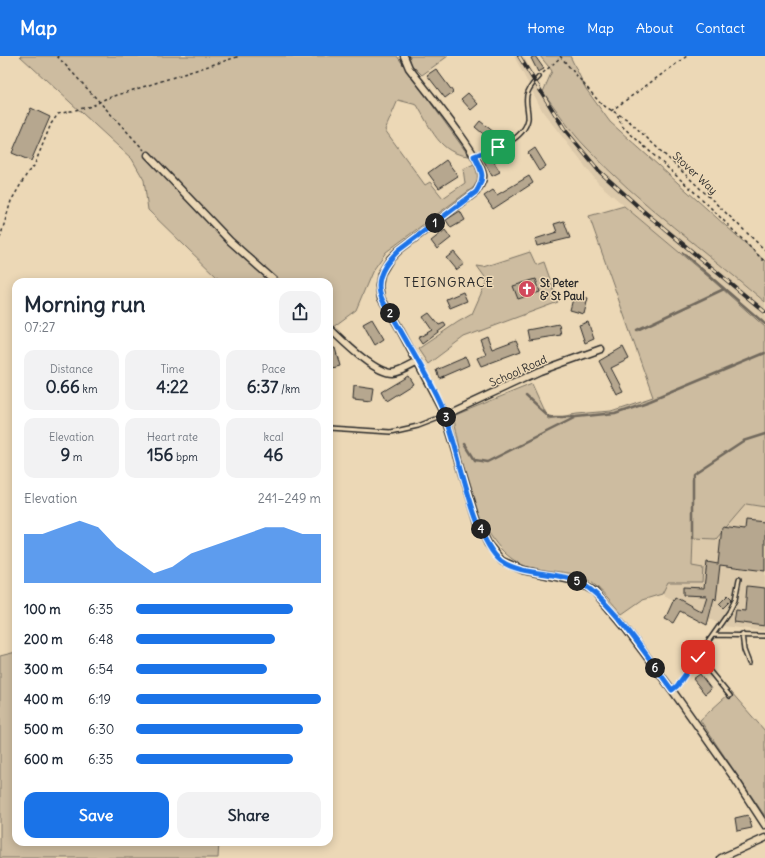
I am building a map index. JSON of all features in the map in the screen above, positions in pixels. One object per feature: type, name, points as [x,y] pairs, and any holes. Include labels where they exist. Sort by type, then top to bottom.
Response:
[{"type":"street","points":[[404,56],[409,68],[474,156],[483,176],[482,184],[476,192],[399,250],[390,259],[381,274],[379,286],[381,298],[418,362],[445,415],[478,523],[488,544],[502,561],[523,570],[576,581],[594,591],[672,690],[735,778],[765,825]]},
{"type":"street","points":[[148,155],[230,242],[271,278]]},
{"type":"street","points":[[333,331],[384,372],[393,373],[418,362]]},
{"type":"street","name":"School Road","points":[[445,415],[540,371],[601,349]]},
{"type":"street","points":[[721,858],[765,838]]},
{"type":"lane","points":[[474,156],[498,147],[519,135],[526,127],[528,118],[528,92],[539,77]]},
{"type":"lane","points":[[333,428],[391,432],[418,426],[445,415]]},
{"type":"lane","points":[[672,690],[677,686],[714,635],[735,600],[739,579]]},
{"type":"lane","points":[[714,635],[742,634],[765,636]]},
{"type":"lane","points":[[742,634],[744,650],[749,663]]},
{"type":"lane","points":[[698,657],[730,696]]},
{"type":"path","points":[[57,56],[148,155]]},
{"type":"path","points":[[0,238],[11,201],[28,172],[34,166],[58,114],[92,106],[100,102],[240,56]]},
{"type":"path","points":[[611,111],[686,56]]},
{"type":"path","points":[[539,77],[560,57]]},
{"type":"path","name":"Stover Way","points":[[560,57],[601,104],[628,120],[765,250]]},
{"type":"path","points":[[618,115],[623,127],[702,200],[765,262]]},
{"type":"shaded area","points":[[20,56],[397,56],[469,156],[459,154],[443,145],[432,131],[417,105],[398,100],[385,130],[425,185],[430,182],[443,198],[465,183],[463,169],[474,164],[477,173],[477,181],[474,187],[386,252],[372,272],[356,310],[333,327],[333,278],[218,278],[148,210],[144,180],[132,159]]},
{"type":"shaded area","points":[[409,56],[448,56],[422,75],[411,64]]},
{"type":"shaded area","points":[[514,56],[523,56],[543,92],[585,146],[637,197],[719,262],[765,303],[765,327],[598,183],[543,112]]},
{"type":"shaded area","points":[[540,56],[570,56],[586,89],[610,122],[765,261],[765,302],[628,189],[580,141],[543,92],[552,71]]},
{"type":"shaded area","points":[[624,206],[711,279],[765,327],[765,507],[746,504],[716,539],[693,538],[692,566],[703,568],[702,582],[668,582],[662,594],[642,600],[622,614],[601,590],[588,580],[574,574],[531,568],[512,559],[497,544],[485,526],[468,481],[453,416],[532,384],[548,419],[577,414],[611,411],[653,397],[589,216]]},
{"type":"shaded area","points":[[530,252],[536,265],[544,262],[558,302],[464,337],[428,364],[418,349],[472,314],[487,280],[477,266],[484,267]]},
{"type":"shaded area","points":[[746,504],[765,507],[765,631],[723,626],[662,594],[668,582],[692,567],[693,538],[716,539]]},
{"type":"shaded area","points":[[12,653],[12,846],[219,846],[218,858],[0,858],[0,656]]},
{"type":"shaded area","points":[[731,692],[765,731],[765,816],[700,720]]},
{"type":"building","points":[[535,56],[544,69],[538,72],[531,58]]},
{"type":"building","points":[[436,69],[453,92],[445,98],[427,75]]},
{"type":"building","points":[[468,93],[478,104],[471,110],[461,99]]},
{"type":"building","points":[[31,108],[50,117],[31,161],[12,153]]},
{"type":"building","points":[[480,121],[495,133],[489,139],[475,127]]},
{"type":"building","points":[[511,144],[515,150],[494,162],[500,172],[492,176],[483,159]]},
{"type":"building","points":[[535,148],[546,166],[539,171],[528,153]]},
{"type":"building","points":[[446,160],[458,176],[439,188],[428,173]]},
{"type":"building","points":[[529,176],[533,183],[493,209],[484,196],[493,190],[497,195]]},
{"type":"building","points":[[460,211],[465,220],[451,228],[446,220]]},
{"type":"building","points":[[564,221],[570,238],[537,246],[535,239],[557,232],[554,224]]},
{"type":"building","points":[[445,230],[451,238],[437,249],[431,241]]},
{"type":"building","points":[[454,252],[464,264],[456,270],[446,258]]},
{"type":"building","name":"St Peter & St Paul","points":[[536,279],[540,292],[518,299],[513,286]]},
{"type":"building","points":[[463,292],[467,301],[450,308],[446,299]]},
{"type":"building","points":[[574,295],[588,298],[584,314],[570,310]]},
{"type":"building","points":[[429,313],[439,325],[444,323],[446,326],[422,344],[418,338],[432,330],[423,317]]},
{"type":"building","points":[[372,319],[384,339],[375,345],[363,324]]},
{"type":"building","points":[[588,322],[594,339],[585,343],[579,325]]},
{"type":"building","points":[[559,324],[561,335],[529,340],[527,330]]},
{"type":"building","points":[[487,336],[492,349],[516,340],[521,351],[481,366],[477,358],[486,355],[480,339]]},
{"type":"building","points":[[623,347],[629,359],[611,368],[623,391],[616,394],[599,361]]},
{"type":"building","points":[[333,348],[335,348],[340,366],[333,368]]},
{"type":"building","points":[[466,357],[469,365],[439,378],[436,370]]},
{"type":"building","points":[[408,376],[413,384],[386,401],[381,392]]},
{"type":"building","points":[[354,386],[374,389],[372,402],[353,400]]},
{"type":"building","points":[[746,520],[765,522],[765,571],[720,565],[716,600],[714,598],[707,625],[680,611],[673,623],[665,619],[675,597],[702,612],[707,596],[683,595],[683,587],[704,588],[707,562],[718,564],[722,527],[745,530]]},
{"type":"building","points":[[747,586],[765,588],[765,626],[734,622],[736,610],[745,611]]},
{"type":"building","points":[[728,595],[732,599],[723,608],[719,604]]},
{"type":"building","points":[[700,674],[711,689],[705,694],[693,679]]},
{"type":"building","points":[[748,815],[752,828],[737,831],[735,818]]},
{"type":"waterway","points":[[683,253],[765,324]]},
{"type":"waterway","points":[[637,330],[724,289]]},
{"type":"waterway","points":[[465,444],[475,460],[487,462],[576,417],[615,413],[650,401],[765,353]]},
{"type":"waterway","points":[[526,396],[549,417],[574,417]]},
{"type":"waterway","points":[[693,538],[693,474],[743,441],[765,434]]},
{"type":"railway","points":[[519,56],[565,130],[599,171],[642,210],[765,312]]},
{"type":"place","name":"St Peter & St Paul","points":[[527,289]]},
{"type":"district","name":"TEIGNGRACE","points":[[449,282]]},
{"type":"route","points":[[498,147],[474,156],[483,176],[482,184],[476,192],[399,250],[390,259],[381,274],[379,286],[381,298],[418,362],[445,415],[478,523],[488,544],[502,561],[523,570],[576,581],[594,591],[672,690],[677,686],[698,657]]}]
